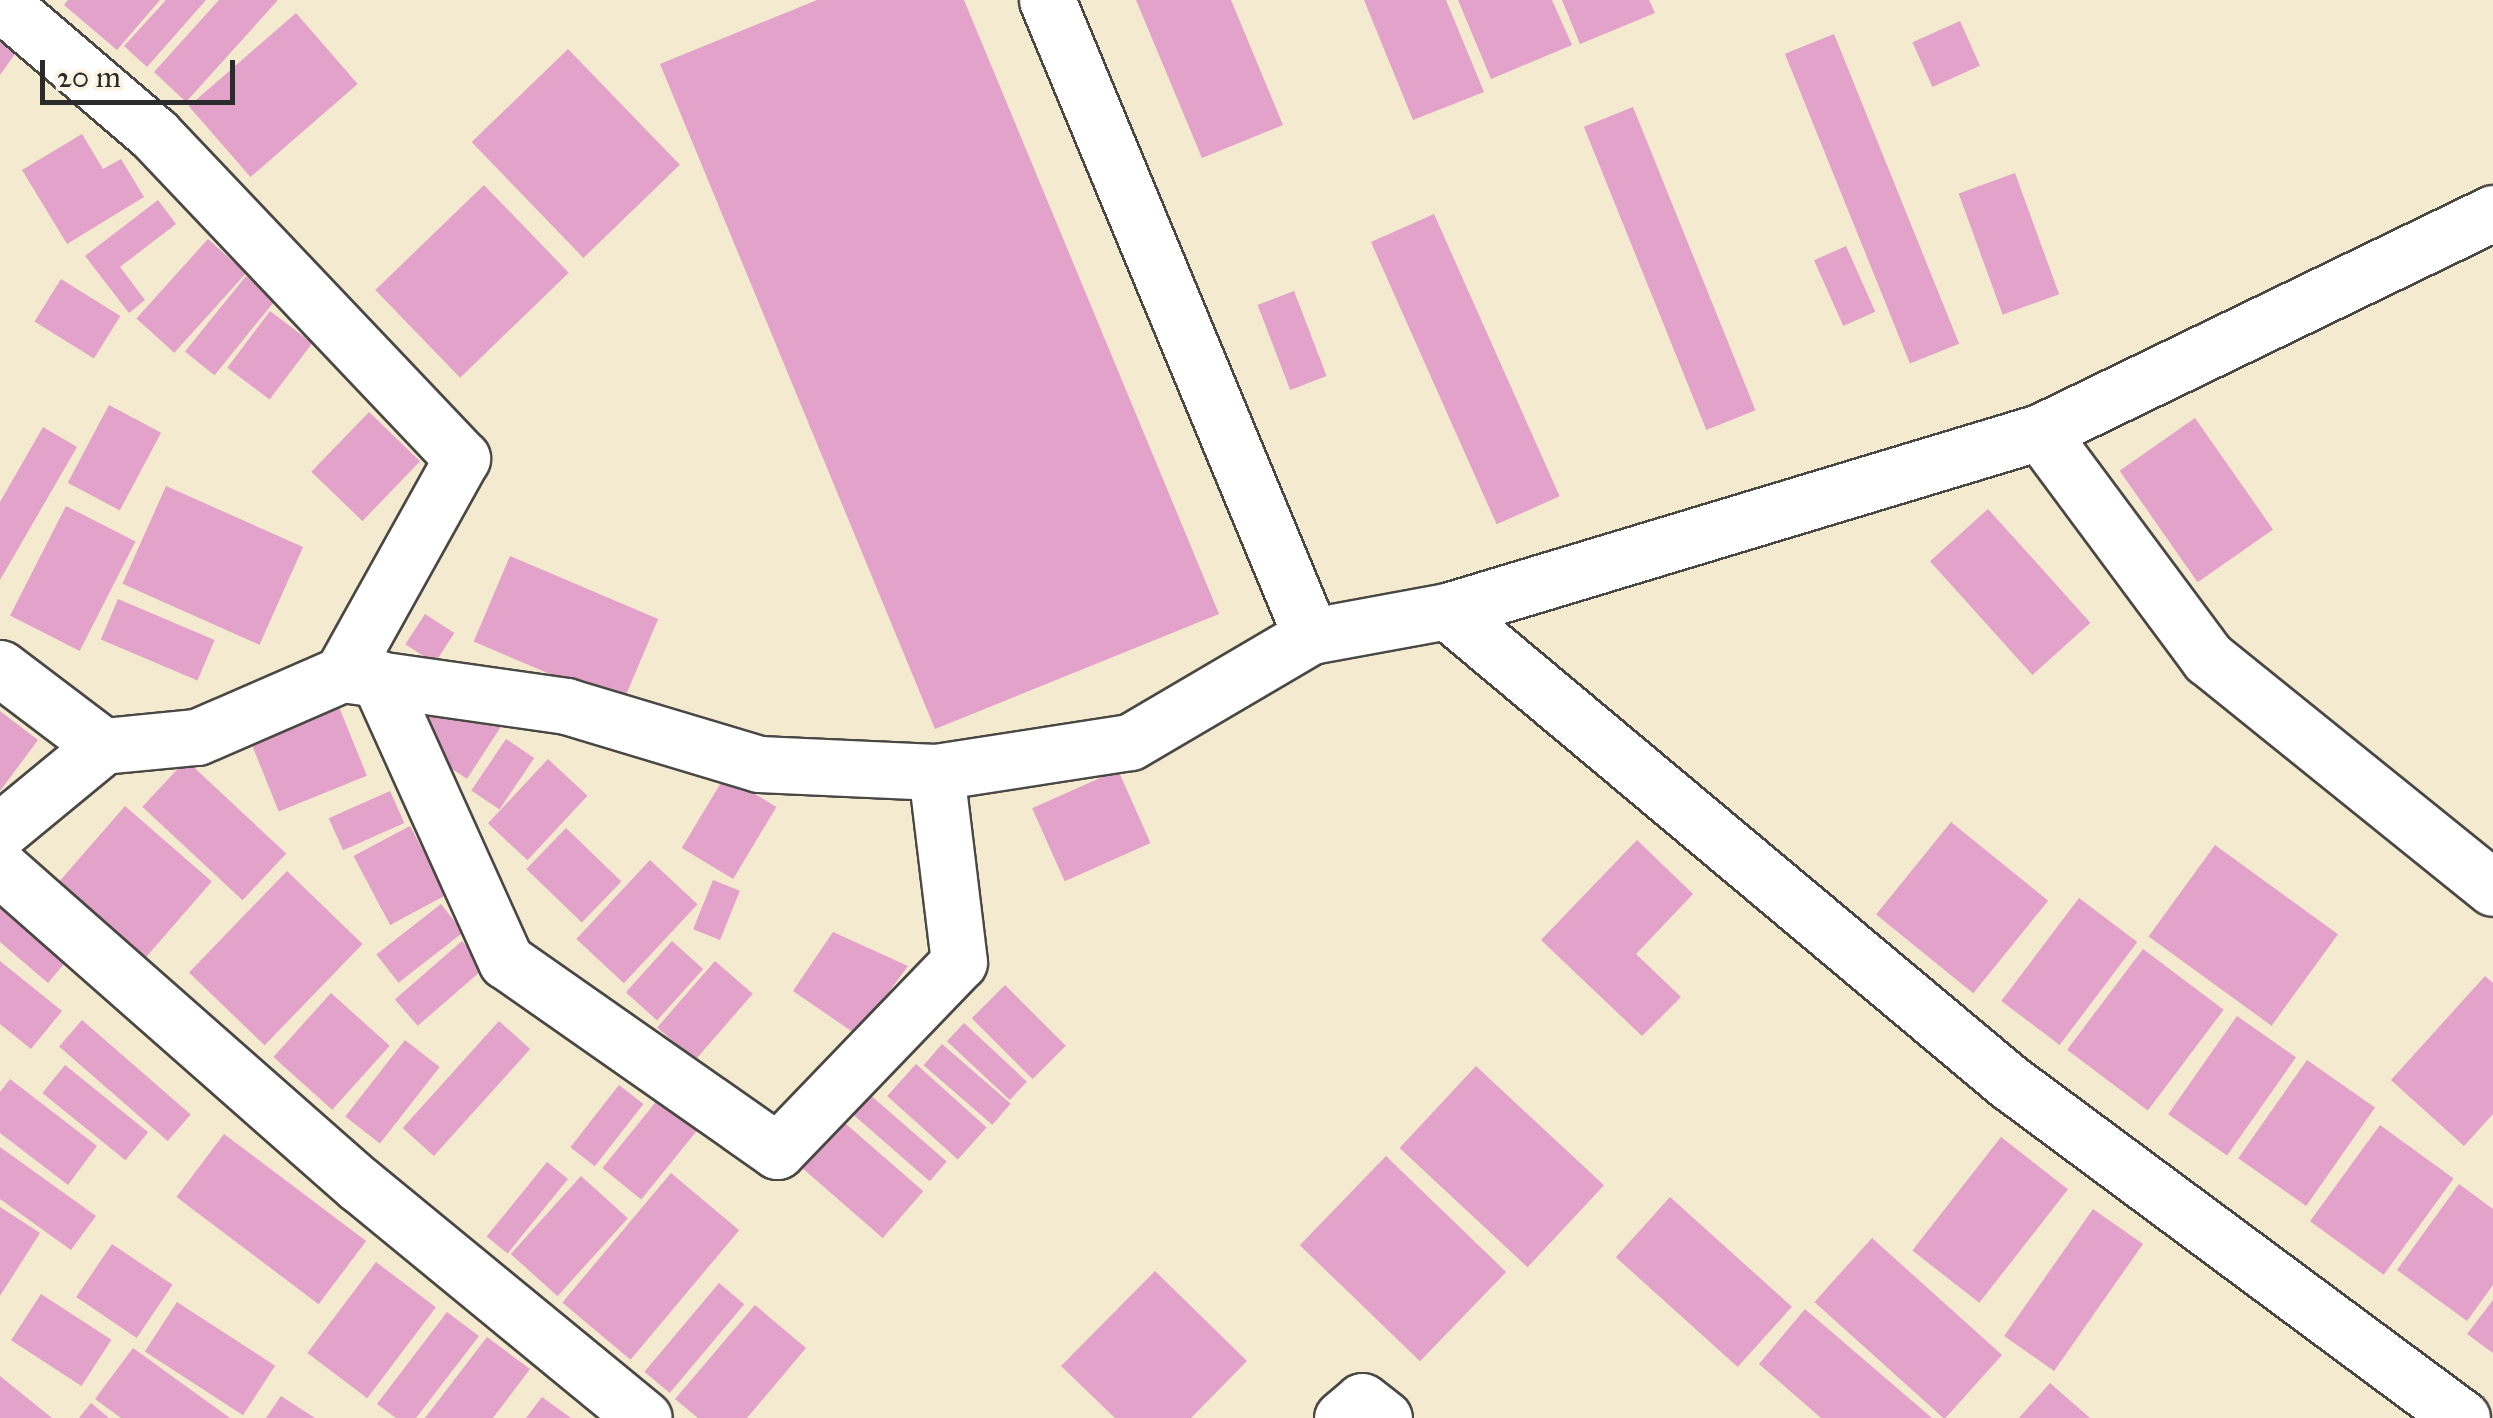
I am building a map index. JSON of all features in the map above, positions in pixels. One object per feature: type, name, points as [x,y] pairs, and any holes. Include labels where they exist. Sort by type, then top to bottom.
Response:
[{"type":"street","points":[[1047,0],[1311,636]]},
{"type":"street","points":[[0,2],[155,134],[462,458],[360,676]]},
{"type":"street","points":[[0,830],[103,746],[197,737],[360,676],[566,706],[759,764],[936,772],[1130,742],[1311,636],[1447,612],[2040,432],[2493,214]]},
{"type":"street","points":[[2040,432],[2208,658],[2493,888]]},
{"type":"street","points":[[1447,612],[2010,1082],[2462,1418]]},
{"type":"street","points":[[0,668],[103,746]]},
{"type":"street","points":[[360,676],[506,961],[777,1150],[959,962],[936,772]]},
{"type":"street","points":[[0,868],[360,1185],[644,1418]]},
{"type":"street","points":[[1342,1418],[1362,1401],[1384,1418]]},
{"type":"building","points":[[68,0],[160,0],[117,50],[64,5]]},
{"type":"building","points":[[166,0],[206,0],[147,67],[124,46]]},
{"type":"building","points":[[219,0],[278,0],[186,102],[154,72]]},
{"type":"building","points":[[817,0],[964,0],[1219,614],[935,729],[660,64]]},
{"type":"building","points":[[1136,0],[1231,0],[1283,125],[1202,158]]},
{"type":"building","points":[[1364,0],[1446,0],[1484,92],[1413,120]]},
{"type":"building","points":[[1458,0],[1552,0],[1572,45],[1491,79]]},
{"type":"building","points":[[1562,0],[1649,0],[1655,13],[1580,44]]},
{"type":"building","points":[[296,13],[358,84],[251,177],[189,106]]},
{"type":"building","points":[[1960,21],[1980,66],[1932,87],[1912,42]]},
{"type":"building","points":[[0,32],[20,47],[0,75]]},
{"type":"building","points":[[1834,34],[1959,344],[1910,364],[1785,54]]},
{"type":"building","points":[[568,49],[680,165],[583,258],[472,142]]},
{"type":"building","points":[[1633,107],[1755,410],[1706,430],[1584,127]]},
{"type":"building","points":[[82,134],[103,169],[121,159],[144,197],[67,244],[22,170]]},
{"type":"building","points":[[2015,173],[2059,294],[2003,315],[1959,194]]},
{"type":"building","points":[[484,185],[569,273],[460,378],[375,290]]},
{"type":"building","points":[[158,200],[176,224],[120,267],[145,300],[129,313],[85,256]]},
{"type":"building","points":[[1434,214],[1560,496],[1497,524],[1371,242]]},
{"type":"building","points":[[208,239],[246,273],[174,353],[136,319]]},
{"type":"building","points":[[1846,246],[1875,312],[1843,326],[1814,260]]},
{"type":"building","points":[[246,276],[276,300],[214,375],[185,351]]},
{"type":"building","points":[[61,279],[120,316],[94,358],[35,321]]},
{"type":"building","points":[[1294,291],[1327,376],[1290,390],[1258,305]]},
{"type":"building","points":[[270,311],[312,343],[270,400],[227,368]]},
{"type":"building","points":[[109,405],[161,433],[120,510],[68,483]]},
{"type":"building","points":[[369,412],[420,461],[362,521],[311,472]]},
{"type":"building","points":[[2195,418],[2273,529],[2198,582],[2120,471]]},
{"type":"building","points":[[43,427],[77,447],[0,580],[0,502]]},
{"type":"building","points":[[166,486],[303,547],[260,645],[122,584]]},
{"type":"building","points":[[66,506],[135,541],[80,651],[10,616]]},
{"type":"building","points":[[1988,509],[2090,623],[2032,675],[1930,561]]},
{"type":"building","points":[[510,556],[658,619],[622,705],[474,642]]},
{"type":"building","points":[[118,599],[215,640],[197,681],[101,640]]},
{"type":"building","points":[[425,614],[454,633],[435,663],[405,644]]},
{"type":"building","points":[[446,690],[501,726],[467,779],[412,743]]},
{"type":"building","points":[[335,697],[367,776],[279,811],[247,733]]},
{"type":"building","points":[[0,711],[38,740],[0,791]]},
{"type":"building","points":[[506,739],[534,758],[500,809],[471,790]]},
{"type":"building","points":[[548,759],[587,796],[527,860],[488,823]]},
{"type":"building","points":[[186,760],[286,853],[243,900],[142,807]]},
{"type":"building","points":[[1118,770],[1151,843],[1065,881],[1032,808]]},
{"type":"building","points":[[725,776],[776,807],[733,879],[682,848]]},
{"type":"building","points":[[390,791],[404,823],[343,850],[329,818]]},
{"type":"building","points":[[125,806],[212,881],[145,958],[58,883]]},
{"type":"building","points":[[1951,822],[2048,901],[1973,993],[1876,914]]},
{"type":"building","points":[[410,826],[447,895],[390,925],[353,856]]},
{"type":"building","points":[[566,828],[621,881],[582,922],[526,869]]},
{"type":"building","points":[[1637,840],[1693,894],[1636,954],[1681,997],[1642,1036],[1541,940]]},
{"type":"building","points":[[2215,845],[2338,934],[2272,1026],[2149,936]]},
{"type":"building","points":[[650,860],[698,904],[624,983],[576,939]]},
{"type":"building","points":[[287,871],[363,944],[265,1045],[189,972]]},
{"type":"building","points":[[713,880],[740,891],[720,940],[693,929]]},
{"type":"building","points":[[0,893],[72,954],[48,983],[0,942]]},
{"type":"building","points":[[2079,898],[2137,942],[2060,1045],[2001,1001]]},
{"type":"building","points":[[441,904],[463,932],[399,983],[376,954]]},
{"type":"building","points":[[833,932],[908,966],[857,1035],[793,991]]},
{"type":"building","points":[[462,941],[485,967],[418,1026],[395,999]]},
{"type":"building","points":[[672,941],[703,969],[657,1020],[626,992]]},
{"type":"building","points":[[2143,949],[2224,1010],[2148,1110],[2067,1050]]},
{"type":"building","points":[[0,961],[62,1011],[31,1049],[0,1024]]},
{"type":"building","points":[[715,961],[753,994],[695,1060],[657,1027]]},
{"type":"building","points":[[2485,976],[2493,983],[2493,1114],[2464,1146],[2391,1080]]},
{"type":"building","points":[[1005,985],[1066,1046],[1033,1079],[972,1018]]},
{"type":"building","points":[[331,993],[390,1046],[332,1110],[273,1057]]},
{"type":"building","points":[[2237,1016],[2296,1057],[2227,1156],[2168,1114]]},
{"type":"building","points":[[82,1020],[191,1114],[168,1141],[59,1046]]},
{"type":"building","points":[[499,1021],[530,1049],[434,1156],[403,1128]]},
{"type":"building","points":[[964,1023],[1027,1082],[1010,1100],[947,1041]]},
{"type":"building","points":[[405,1040],[440,1067],[380,1144],[345,1116]]},
{"type":"building","points":[[942,1044],[1011,1104],[992,1125],[924,1065]]},
{"type":"building","points":[[2307,1060],[2375,1108],[2306,1206],[2238,1158]]},
{"type":"building","points":[[916,1064],[987,1128],[958,1160],[887,1096]]},
{"type":"building","points":[[65,1065],[148,1132],[125,1160],[42,1093]]},
{"type":"building","points":[[1476,1066],[1604,1185],[1528,1267],[1400,1148]]},
{"type":"building","points":[[10,1079],[97,1146],[68,1185],[0,1133],[0,1092]]},
{"type":"building","points":[[619,1085],[643,1104],[595,1166],[570,1147]]},
{"type":"building","points":[[869,1094],[947,1162],[930,1181],[852,1114]]},
{"type":"building","points":[[659,1098],[698,1129],[641,1199],[602,1168]]},
{"type":"building","points":[[838,1117],[923,1191],[883,1238],[797,1164]]},
{"type":"building","points":[[2380,1125],[2454,1178],[2384,1275],[2310,1221]]},
{"type":"building","points":[[224,1134],[366,1241],[319,1304],[176,1197]]},
{"type":"building","points":[[2001,1137],[2068,1189],[1979,1303],[1912,1250]]},
{"type":"building","points":[[0,1147],[96,1216],[71,1250],[0,1199]]},
{"type":"building","points":[[1386,1156],[1506,1272],[1420,1361],[1300,1245]]},
{"type":"building","points":[[547,1162],[568,1179],[508,1254],[487,1237]]},
{"type":"building","points":[[671,1173],[739,1230],[631,1360],[562,1302]]},
{"type":"building","points":[[581,1176],[628,1218],[558,1296],[511,1254]]},
{"type":"building","points":[[2459,1184],[2493,1209],[2493,1285],[2467,1321],[2397,1270]]},
{"type":"building","points":[[1670,1197],[1792,1307],[1738,1367],[1616,1257]]},
{"type":"building","points":[[0,1207],[40,1233],[0,1296]]},
{"type":"building","points":[[2093,1209],[2143,1244],[2054,1371],[2004,1336]]},
{"type":"building","points":[[1872,1238],[2002,1355],[1943,1418],[1814,1302]]},
{"type":"building","points":[[112,1244],[173,1285],[137,1338],[76,1297]]},
{"type":"building","points":[[376,1262],[436,1307],[367,1398],[307,1353]]},
{"type":"building","points":[[1155,1271],[1247,1361],[1191,1418],[1115,1418],[1061,1366]]},
{"type":"building","points":[[719,1283],[744,1304],[670,1393],[644,1372]]},
{"type":"building","points":[[41,1294],[111,1340],[81,1386],[11,1340]]},
{"type":"building","points":[[2493,1300],[2493,1353],[2467,1334]]},
{"type":"building","points":[[177,1302],[275,1366],[243,1415],[145,1351]]},
{"type":"building","points":[[755,1305],[806,1348],[747,1418],[698,1418],[675,1399]]},
{"type":"building","points":[[1805,1309],[1932,1418],[1821,1418],[1759,1364]]},
{"type":"building","points":[[447,1312],[479,1336],[416,1418],[396,1418],[377,1404]]},
{"type":"building","points":[[487,1337],[530,1369],[493,1418],[425,1418]]},
{"type":"building","points":[[133,1348],[230,1418],[121,1418],[95,1399]]},
{"type":"building","points":[[0,1376],[52,1418],[0,1418]]},
{"type":"building","points":[[2050,1383],[2090,1418],[2019,1418]]},
{"type":"building","points":[[281,1396],[315,1418],[266,1418]]},
{"type":"building","points":[[542,1397],[571,1418],[526,1418]]},
{"type":"building","points":[[91,1403],[109,1418],[79,1418]]}]
